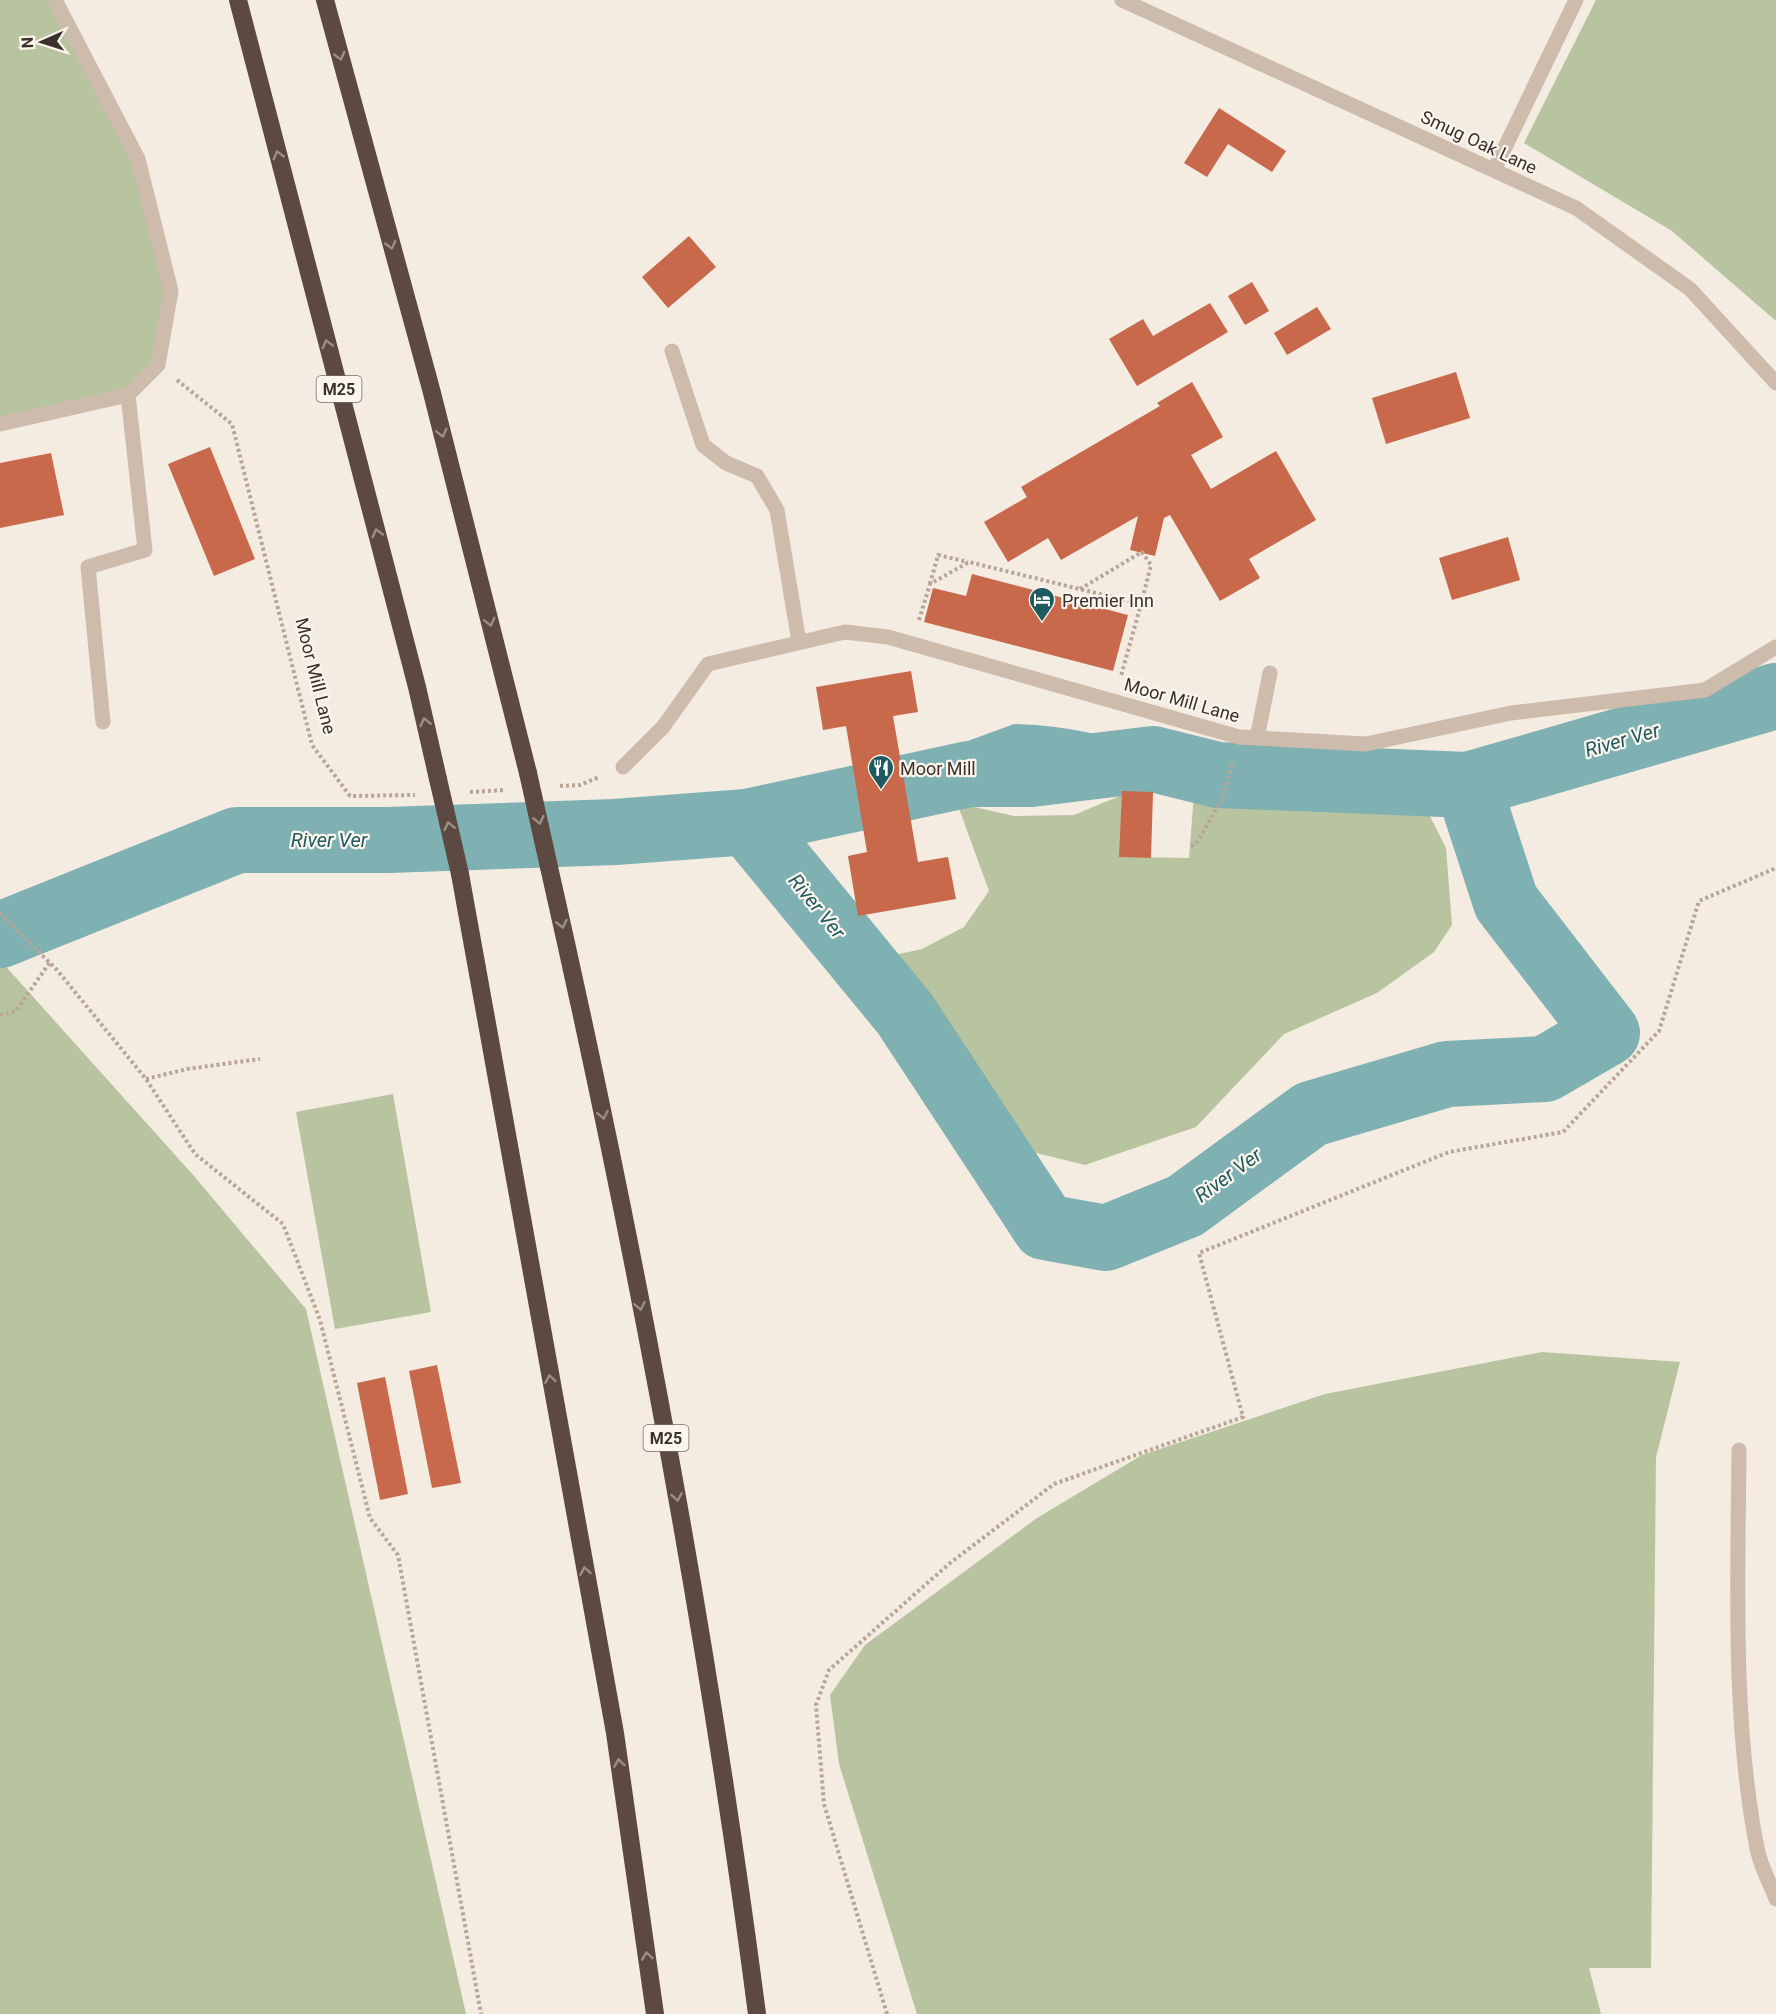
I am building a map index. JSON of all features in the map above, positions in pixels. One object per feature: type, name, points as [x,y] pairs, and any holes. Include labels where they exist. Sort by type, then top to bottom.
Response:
[{"type":"highway","name":"M25","points":[[238,0],[417,687],[460,874],[615,1733],[655,2014]]},
{"type":"highway","name":"M25","points":[[325,0],[431,389],[528,773],[589,1042],[672,1473],[734,1833],[757,2014]]},
{"type":"street","points":[[0,424],[128,395],[158,365],[171,291],[138,159],[55,0]]},
{"type":"street","name":"Smug Oak Lane","points":[[1122,0],[1576,208],[1690,289],[1776,383]]},
{"type":"street","points":[[1494,170],[1576,0]]},
{"type":"street","points":[[672,351],[704,445],[726,463],[757,476],[777,510],[799,642]]},
{"type":"street","points":[[103,722],[88,567],[145,550],[128,395]]},
{"type":"street","name":"Moor Mill Lane","points":[[623,767],[663,727],[708,664],[844,633],[888,637],[912,643],[1239,737],[1366,744],[1511,713],[1705,690],[1776,647]]},
{"type":"street","points":[[1257,738],[1270,673]]},
{"type":"street","points":[[1738,1450],[1738,1578],[1742,1731],[1757,1850],[1776,1899]]},
{"type":"path","name":"Moor Mill Lane","points":[[158,365],[232,424],[312,745],[350,796],[422,795]]},
{"type":"path","points":[[1079,589],[1142,552],[1150,565],[1114,701]]},
{"type":"path","points":[[912,643],[938,555],[1141,604]]},
{"type":"path","points":[[930,584],[969,562]]},
{"type":"path","points":[[1191,846],[1196,844],[1221,801],[1236,750]]},
{"type":"path","points":[[558,786],[580,785]]},
{"type":"path","points":[[467,792],[512,789]]},
{"type":"path","points":[[887,2014],[824,1804],[816,1705],[829,1670],[950,1563],[1054,1484],[1244,1417],[1199,1253],[1449,1152],[1563,1132],[1659,1031],[1699,901],[1776,868]]},
{"type":"path","points":[[0,913],[57,970],[146,1080],[195,1154],[283,1224],[320,1320],[370,1518],[398,1555],[481,2014]]},
{"type":"path","points":[[0,1016],[16,1011],[50,962]]},
{"type":"path","points":[[146,1080],[187,1069],[260,1059]]},
{"type":"green space","points":[[0,0],[55,0],[138,159],[171,291],[158,365],[128,395],[0,424]]},
{"type":"green space","points":[[1596,0],[1776,0],[1776,321],[1672,231],[1524,143]]},
{"type":"green space","points":[[1194,794],[1419,794],[1446,848],[1452,925],[1434,952],[1377,993],[1284,1034],[1196,1127],[1085,1165],[1008,1146],[952,1067],[890,956],[922,949],[964,927],[989,891],[957,803],[1014,816],[1074,815],[1122,795],[1120,857],[1189,858]]},
{"type":"green space","points":[[0,960],[194,1176],[306,1309],[466,2014],[0,2014]]},
{"type":"green space","points":[[393,1094],[431,1312],[335,1329],[296,1112]]},
{"type":"green space","points":[[1542,1352],[1680,1362],[1656,1457],[1651,1968],[1589,1968],[1601,2014],[917,2014],[839,1764],[830,1695],[865,1645],[1037,1518],[1142,1455],[1325,1394]]},
{"type":"water","points":[[1014,724],[1090,733],[1163,752],[1159,775],[1132,777],[1114,787],[1065,801],[1008,801],[945,792],[938,752]]},
{"type":"building","points":[[1219,108],[1286,151],[1272,172],[1228,144],[1207,177],[1184,163]]},
{"type":"building","points":[[689,236],[716,267],[668,308],[642,277]]},
{"type":"building","points":[[1252,282],[1269,311],[1245,325],[1228,296]]},
{"type":"building","points":[[1210,303],[1228,332],[1137,386],[1109,339],[1143,319],[1153,336]]},
{"type":"building","points":[[1317,307],[1331,329],[1287,355],[1274,333]]},
{"type":"building","points":[[1456,372],[1470,418],[1386,444],[1372,398]]},
{"type":"building","points":[[1192,382],[1223,437],[1191,455],[1211,489],[1276,451],[1316,520],[1249,559],[1260,578],[1220,601],[1170,515],[1164,518],[1155,556],[1130,550],[1138,516],[1061,560],[1048,538],[1008,562],[984,522],[1027,497],[1021,487],[1160,406],[1157,403]]},
{"type":"building","points":[[210,447],[255,559],[214,576],[168,464]]},
{"type":"building","points":[[51,453],[64,515],[0,528],[0,463]]},
{"type":"building","points":[[1508,537],[1520,580],[1452,600],[1439,558]]},
{"type":"building","points":[[972,574],[1128,615],[1113,671],[924,622],[933,588],[966,596]]},
{"type":"building","name":"Moor Mill","points":[[911,671],[918,712],[893,716],[918,862],[948,857],[956,899],[858,916],[848,856],[867,852],[846,726],[823,730],[816,687]]},
{"type":"building","points":[[1122,791],[1153,792],[1151,858],[1119,857]]},
{"type":"building","points":[[437,1365],[461,1483],[432,1488],[409,1371]]},
{"type":"building","points":[[385,1377],[408,1494],[380,1500],[357,1383]]},
{"type":"waterway","name":"River Ver","points":[[747,822],[969,774],[1031,774],[1153,759],[1218,775],[1468,785],[1776,696]]},
{"type":"waterway","name":"River Ver","points":[[0,935],[237,840],[388,840],[615,832],[747,822],[905,1014],[1045,1227],[1106,1238],[1185,1206],[1311,1114],[1447,1074],[1545,1069],[1607,1033],[1506,902],[1468,785]]},
{"type":"place","name":"Premier Inn","points":[[1042,623]]},
{"type":"place","name":"Moor Mill","points":[[881,791]]}]
